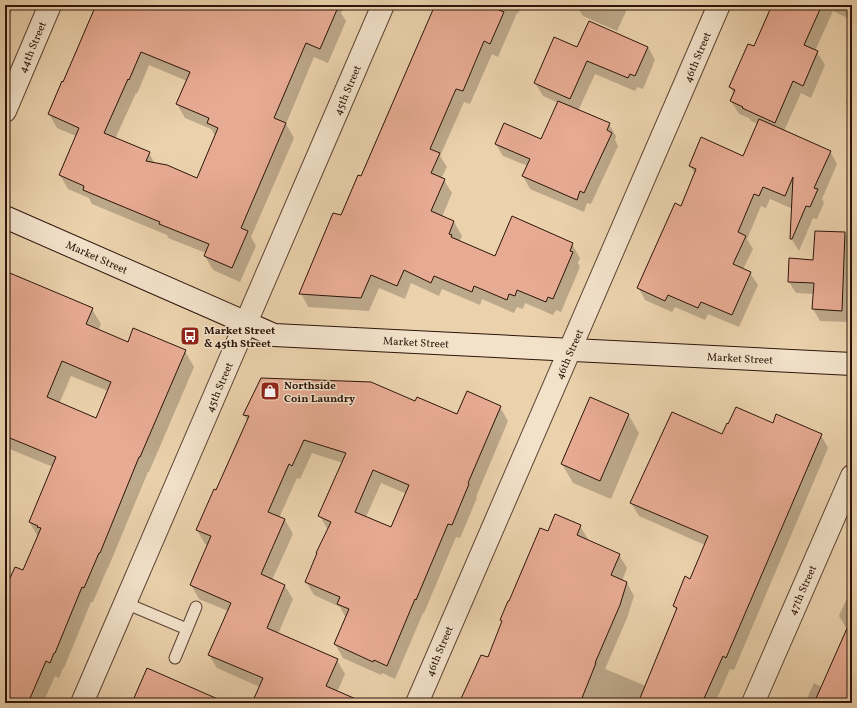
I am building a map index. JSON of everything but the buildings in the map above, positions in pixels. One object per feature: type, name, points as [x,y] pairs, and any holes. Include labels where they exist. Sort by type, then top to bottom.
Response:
[{"type":"street","name":"44th Street","points":[[5,111],[50,5]]},
{"type":"street","name":"45th Street","points":[[82,703],[383,5]]},
{"type":"street","name":"46th Street","points":[[417,703],[719,5]]},
{"type":"street","name":"Market Street","points":[[5,217],[274,335],[852,364]]},
{"type":"street","name":"47th Street","points":[[753,703],[852,476]]},
{"type":"lane","points":[[125,603],[187,629]]},
{"type":"lane","points":[[175,658],[196,607]]},
{"type":"place","name":"Market Street & 45th Street","points":[[190,336]]},
{"type":"place","name":"Northside Coin Laundry","points":[[270,391]]}]
